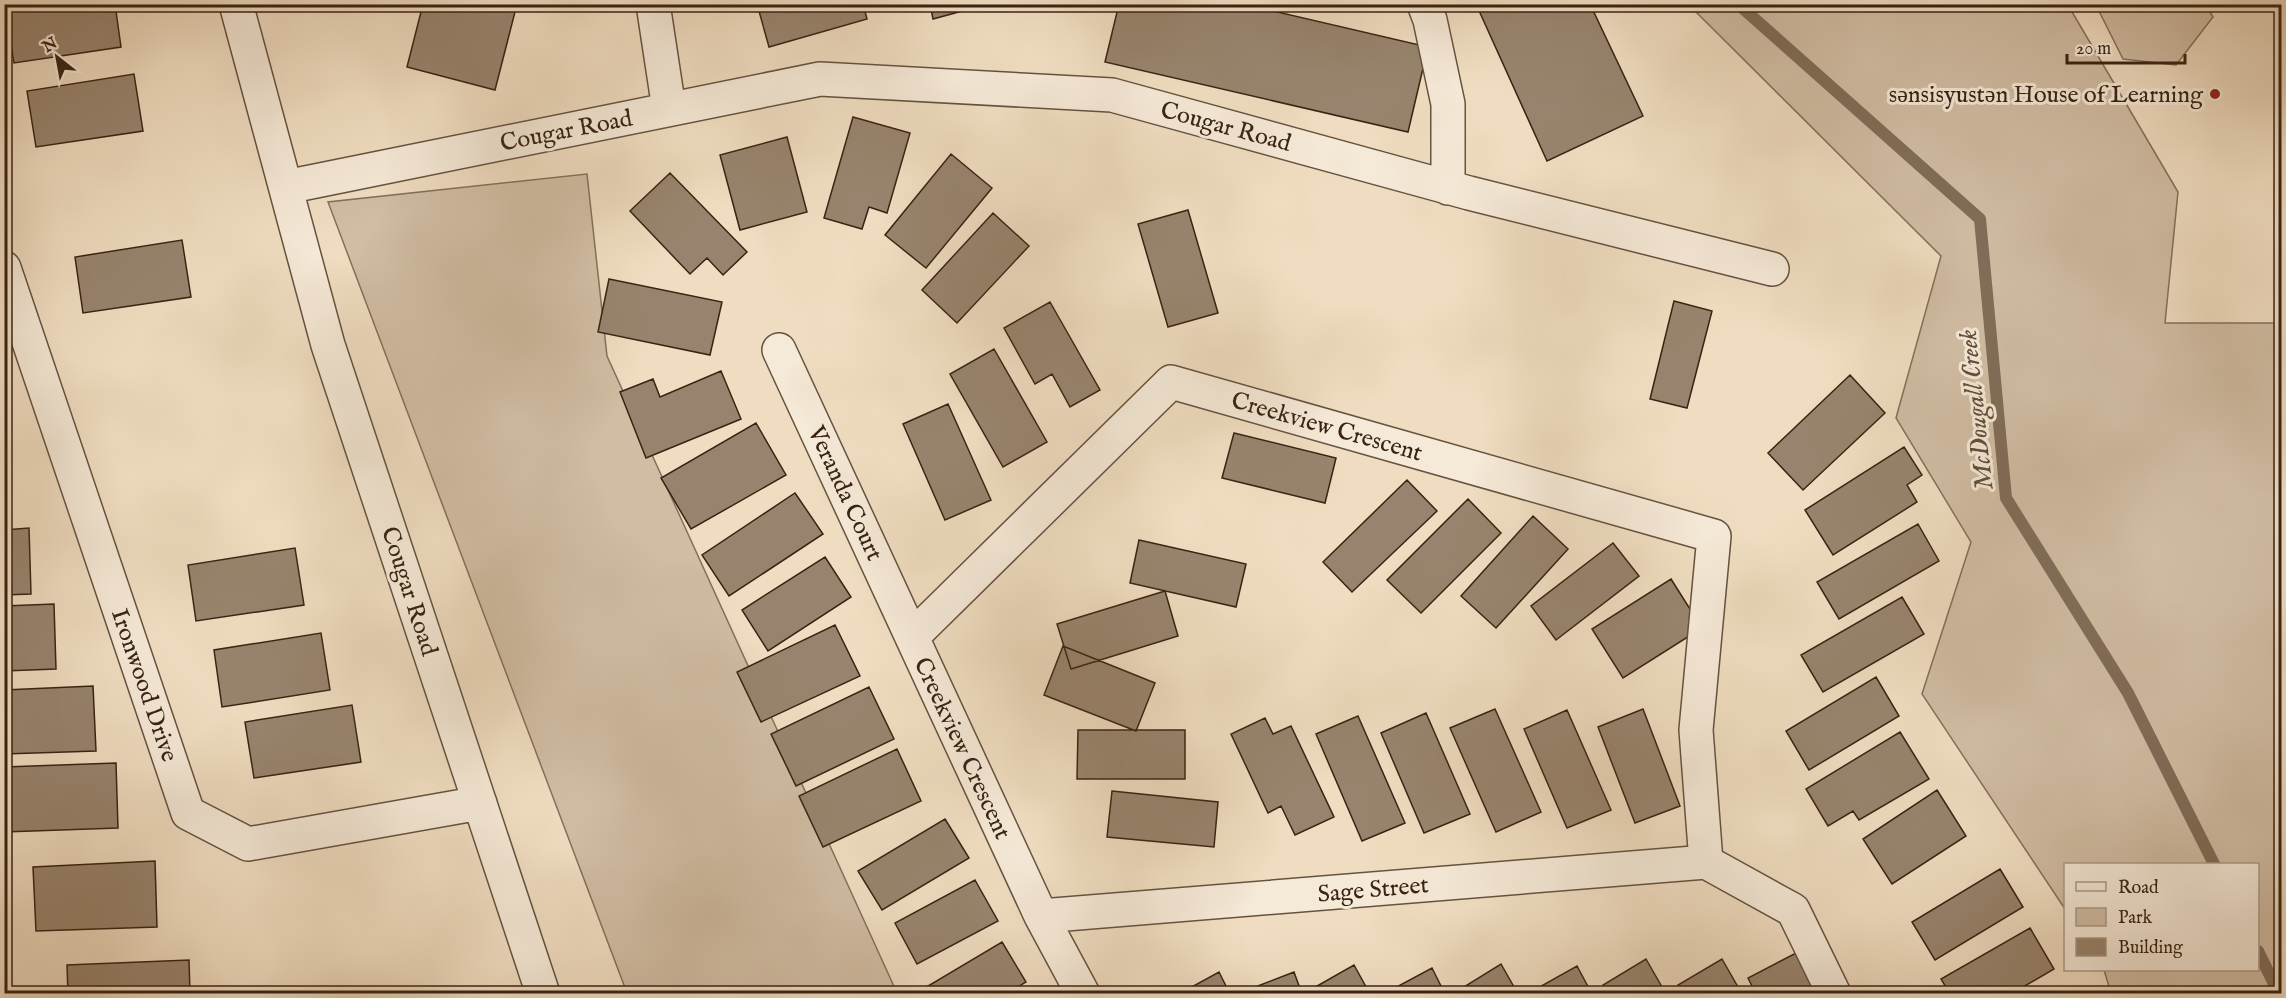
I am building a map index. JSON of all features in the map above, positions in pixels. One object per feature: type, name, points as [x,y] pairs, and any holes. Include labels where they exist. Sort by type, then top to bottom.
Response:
[{"type":"street","name":"Cougar Road","points":[[236,4],[328,345],[543,993]]},
{"type":"street","points":[[652,4],[669,109]]},
{"type":"street","points":[[1424,4],[1430,20],[1448,104],[1448,188]]},
{"type":"street","name":"Cougar Road","points":[[286,187],[820,79],[1112,95],[1448,188],[1772,269]]},
{"type":"street","name":"Ironwood Drive","points":[[4,268],[188,813],[248,844],[480,803]]},
{"type":"street","name":"Veranda Court","points":[[779,350],[912,637]]},
{"type":"street","name":"Creekview Crescent","points":[[1083,993],[1041,916],[912,637],[1172,382],[1714,536],[1696,730],[1706,862]]},
{"type":"street","points":[[1706,862],[1793,910],[1834,993]]},
{"type":"street","name":"Sage Street","points":[[1041,916],[1706,862]]},
{"type":"green space","points":[[1689,5],[2068,5],[2178,192],[2165,323],[2281,323],[2281,993],[2111,993],[2104,971],[2259,971],[2259,863],[2064,863],[2064,907],[1922,694],[1971,542],[1896,418],[1941,256]]},
{"type":"green space","points":[[2096,5],[2206,5],[2213,17],[2176,65],[2123,59]]},
{"type":"green space","points":[[587,174],[607,356],[897,993],[627,993],[328,202]]},
{"type":"building","points":[[21,4],[115,4],[121,47],[14,63],[5,7]]},
{"type":"building","points":[[423,4],[517,4],[495,90],[407,67]]},
{"type":"building","points":[[757,4],[863,4],[867,19],[769,47]]},
{"type":"building","points":[[930,4],[988,4],[933,19]]},
{"type":"building","points":[[1119,4],[1243,4],[1428,47],[1408,132],[1105,62]]},
{"type":"building","points":[[1476,4],[1590,4],[1643,116],[1547,161]]},
{"type":"building","points":[[134,74],[143,131],[36,147],[27,91]]},
{"type":"building","points":[[853,117],[910,133],[887,213],[869,207],[862,229],[824,218]]},
{"type":"building","points":[[787,137],[807,212],[740,230],[720,155]]},
{"type":"building","points":[[951,154],[992,188],[926,268],[885,235]]},
{"type":"building","points":[[670,173],[747,252],[723,275],[707,258],[690,274],[630,211]]},
{"type":"building","points":[[1188,210],[1218,313],[1168,327],[1138,224]]},
{"type":"building","points":[[993,213],[1029,246],[957,323],[922,290]]},
{"type":"building","points":[[182,240],[191,297],[83,313],[75,257]]},
{"type":"building","points":[[609,279],[722,302],[710,355],[598,332]]},
{"type":"building","points":[[1674,301],[1712,311],[1687,408],[1650,399]]},
{"type":"building","points":[[1050,302],[1100,390],[1070,407],[1052,374],[1035,384],[1004,328]]},
{"type":"building","points":[[994,349],[1047,442],[1003,467],[950,374]]},
{"type":"building","points":[[721,371],[741,419],[646,458],[620,392],[653,379],[660,397]]},
{"type":"building","points":[[1850,375],[1885,413],[1803,490],[1768,453]]},
{"type":"building","points":[[948,404],[991,500],[945,520],[903,424]]},
{"type":"building","points":[[756,423],[786,475],[691,529],[661,478]]},
{"type":"building","points":[[1234,433],[1336,458],[1325,503],[1222,478]]},
{"type":"building","points":[[1904,447],[1922,475],[1907,485],[1917,502],[1833,555],[1805,510]]},
{"type":"building","points":[[1407,480],[1437,511],[1352,592],[1323,562]]},
{"type":"building","points":[[795,493],[823,534],[729,596],[702,555]]},
{"type":"building","points":[[1468,499],[1501,533],[1421,613],[1387,580]]},
{"type":"building","points":[[1533,516],[1568,549],[1496,628],[1461,596]]},
{"type":"building","points":[[1918,524],[1939,561],[1839,619],[1817,582]]},
{"type":"building","points":[[29,528],[31,594],[4,595],[4,530]]},
{"type":"building","points":[[1139,540],[1246,564],[1236,607],[1130,583]]},
{"type":"building","points":[[1613,543],[1639,576],[1556,640],[1531,606]]},
{"type":"building","points":[[295,548],[304,605],[196,621],[188,565]]},
{"type":"building","points":[[825,557],[851,597],[768,651],[742,610]]},
{"type":"building","points":[[1671,579],[1702,628],[1623,678],[1592,629]]},
{"type":"building","points":[[1165,591],[1178,636],[1071,669],[1057,624]]},
{"type":"building","points":[[1902,597],[1924,634],[1823,692],[1801,655]]},
{"type":"building","points":[[54,604],[56,669],[4,671],[4,606]]},
{"type":"building","points":[[835,625],[860,676],[761,722],[737,672]]},
{"type":"building","points":[[321,633],[330,690],[222,707],[214,650]]},
{"type":"building","points":[[1063,646],[1155,683],[1136,731],[1044,695]]},
{"type":"building","points":[[1876,677],[1899,716],[1809,770],[1786,731]]},
{"type":"building","points":[[93,686],[96,751],[4,754],[4,690]]},
{"type":"building","points":[[869,687],[894,739],[796,786],[771,734]]},
{"type":"building","points":[[352,705],[361,762],[254,778],[245,722]]},
{"type":"building","points":[[1495,709],[1541,812],[1496,832],[1450,728]]},
{"type":"building","points":[[1643,709],[1680,806],[1635,823],[1598,727]]},
{"type":"building","points":[[1567,710],[1611,810],[1567,828],[1524,729]]},
{"type":"building","points":[[1426,713],[1470,814],[1424,833],[1381,733]]},
{"type":"building","points":[[1358,716],[1405,823],[1362,841],[1316,734]]},
{"type":"building","points":[[1265,718],[1273,734],[1291,726],[1334,817],[1295,835],[1281,806],[1268,813],[1231,734]]},
{"type":"building","points":[[1078,730],[1185,730],[1185,779],[1077,779]]},
{"type":"building","points":[[1900,732],[1929,779],[1859,820],[1853,811],[1828,826],[1806,789]]},
{"type":"building","points":[[897,749],[921,801],[823,847],[799,796]]},
{"type":"building","points":[[116,763],[118,828],[4,832],[4,767]]},
{"type":"building","points":[[1937,790],[1966,836],[1892,884],[1863,839]]},
{"type":"building","points":[[1112,791],[1218,802],[1214,847],[1107,837]]},
{"type":"building","points":[[945,819],[969,858],[882,910],[858,871]]},
{"type":"building","points":[[155,861],[157,927],[36,931],[33,867]]},
{"type":"building","points":[[2000,869],[2023,907],[1935,960],[1912,922]]},
{"type":"building","points":[[975,880],[998,921],[917,964],[895,923]]},
{"type":"building","points":[[2030,928],[2054,969],[2011,994],[1950,994],[1941,979]]},
{"type":"building","points":[[1002,942],[1026,982],[1006,994],[926,994],[923,989]]},
{"type":"building","points":[[1800,951],[1822,994],[1756,994],[1748,978]]},
{"type":"building","points":[[1646,959],[1666,994],[1607,994],[1603,985]]},
{"type":"building","points":[[1722,959],[1742,994],[1683,994],[1678,985]]},
{"type":"building","points":[[189,960],[190,994],[68,994],[67,965]]},
{"type":"building","points":[[1501,964],[1518,994],[1461,994],[1459,990]]},
{"type":"building","points":[[1354,965],[1370,994],[1313,994],[1310,990]]},
{"type":"building","points":[[1577,966],[1592,994],[1539,994],[1536,989]]},
{"type":"building","points":[[1432,968],[1445,994],[1390,994],[1389,991]]},
{"type":"building","points":[[1219,972],[1230,994],[1179,994]]},
{"type":"building","points":[[1294,972],[1302,994],[1252,994],[1250,989]]},
{"type":"waterway","name":"McDougall Creek","points":[[1738,4],[1980,219],[2006,498],[2128,693],[2213,863]]},
{"type":"waterway","name":"McDougall Creek","points":[[2259,953],[2279,994]]},
{"type":"place","name":"sənsisyustən House of Learning","points":[[2215,94]]}]
